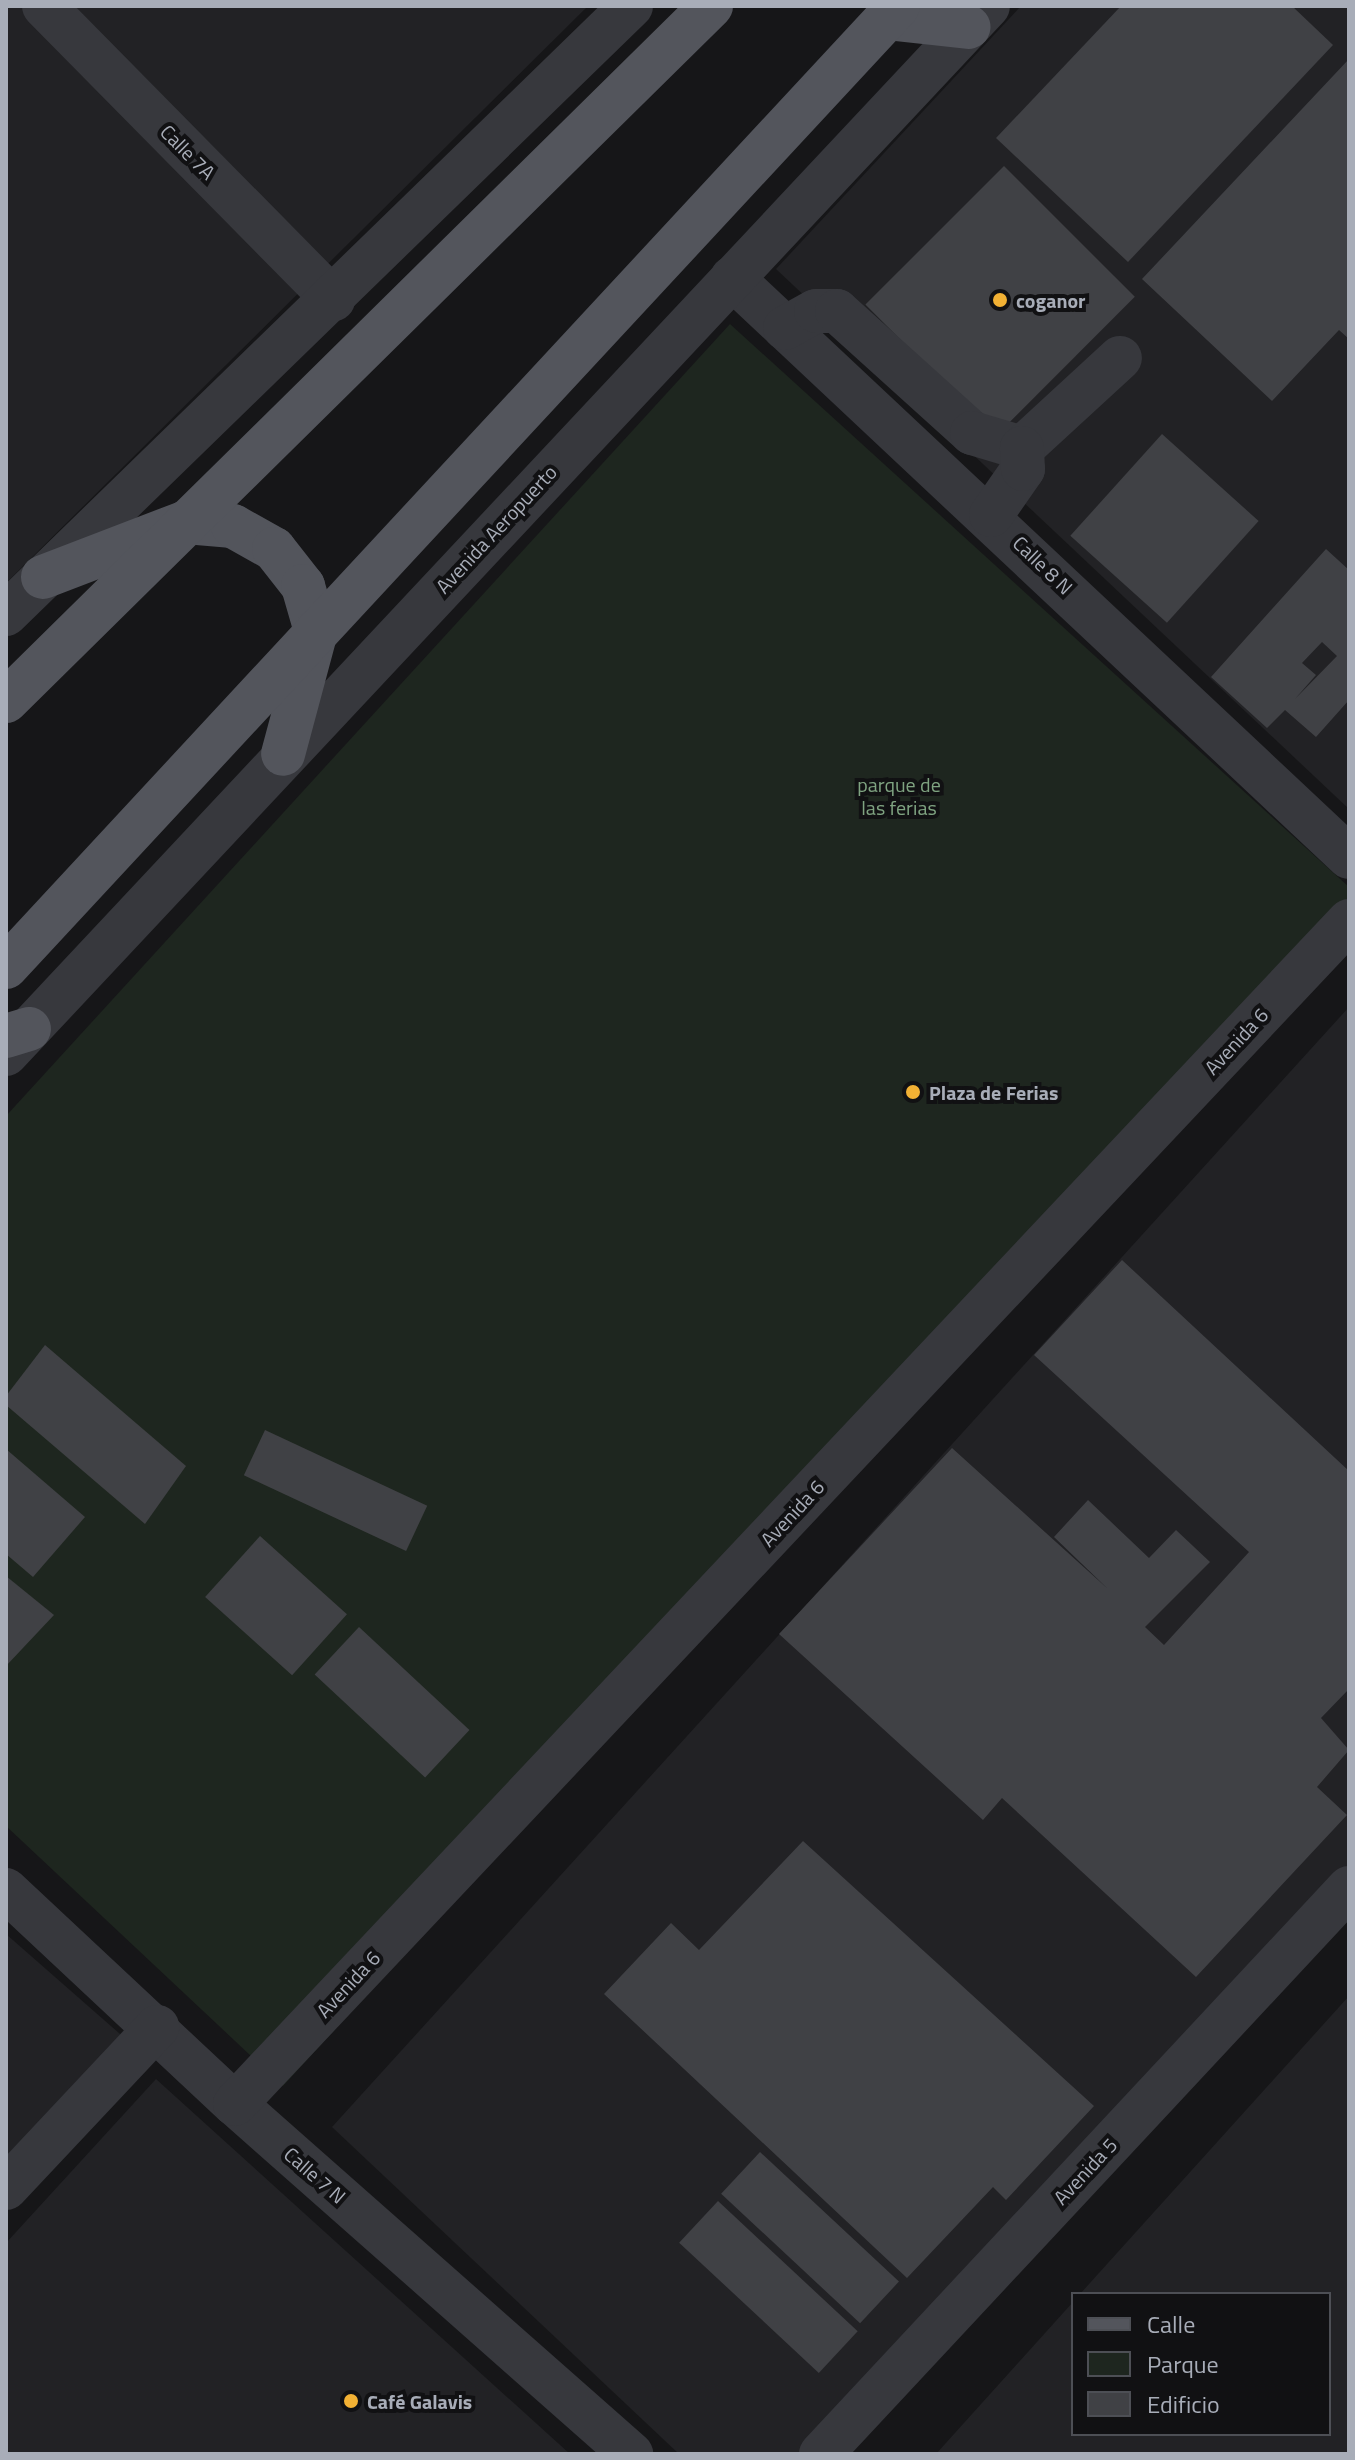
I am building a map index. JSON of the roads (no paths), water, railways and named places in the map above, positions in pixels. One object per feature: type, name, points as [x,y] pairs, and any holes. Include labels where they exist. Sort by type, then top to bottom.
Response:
[{"type":"main road","points":[[6,701],[711,6]]},
{"type":"main road","points":[[6,967],[892,12],[978,17]]},
{"type":"main road","points":[[43,577],[186,522],[233,526],[274,549],[303,586],[316,631],[283,754]]},
{"type":"street","name":"Calle 7A","points":[[44,6],[333,299]]},
{"type":"street","points":[[6,614],[631,6]]},
{"type":"street","name":"Avenida Aeropuerto","points":[[14,1040],[978,17]]},
{"type":"street","name":"Calle 8 N","points":[[732,278],[991,515],[1349,857]]},
{"type":"street","points":[[785,328],[816,311],[837,311],[972,433],[1022,448]]},
{"type":"street","points":[[1022,448],[1120,358]]},
{"type":"street","points":[[991,515],[1023,469],[1022,448]]},
{"type":"street","name":"Avenida 6","points":[[235,2104],[1349,921]]},
{"type":"street","name":"Avenida 5","points":[[821,2454],[1349,1888]]},
{"type":"street","name":"Calle 7 N","points":[[6,1890],[157,2027],[235,2104],[631,2454]]},
{"type":"street","points":[[6,2188],[157,2027]]},
{"type":"place","name":"coganor","points":[[1000,300]]},
{"type":"place","name":"Plaza de Ferias","points":[[913,1092]]},
{"type":"place","name":"Café Galavis","points":[[351,2401]]},
{"type":"park label","name":"parque de las ferias","points":[[899,796]]}]
